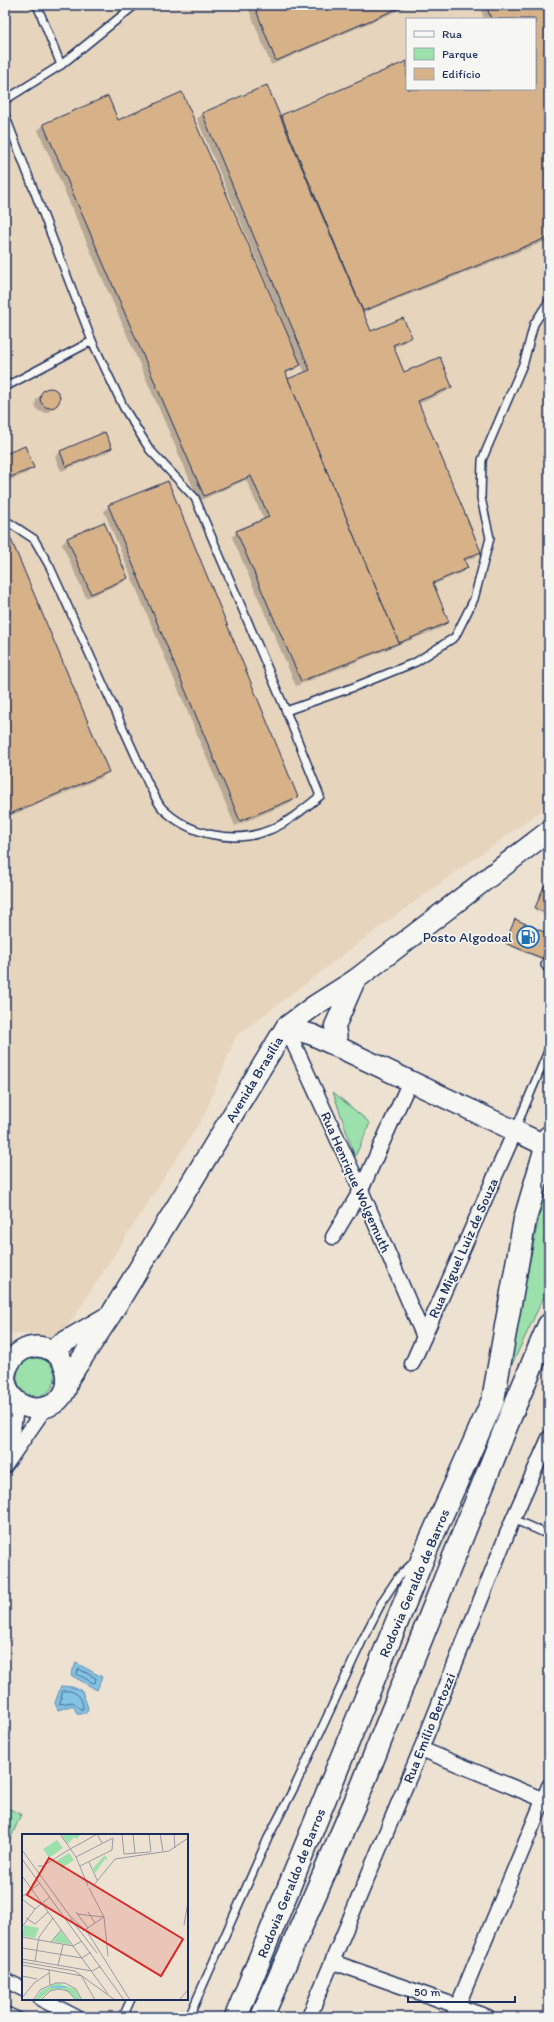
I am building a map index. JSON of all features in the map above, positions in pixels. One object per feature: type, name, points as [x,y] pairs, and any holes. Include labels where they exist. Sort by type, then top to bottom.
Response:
[{"type":"highway","name":"Rodovia Geraldo de Barros","points":[[236,2017],[427,1548],[492,1400],[525,1219],[548,1143]]},
{"type":"highway","name":"Rodovia Geraldo de Barros","points":[[262,2017],[363,1784],[510,1417],[549,1325]]},
{"type":"main road","points":[[286,1027],[314,1006],[355,980],[549,831]]},
{"type":"main road","points":[[338,1047],[335,1026],[355,980]]},
{"type":"main road","name":"Avenida Brasília","points":[[67,1381],[110,1316],[286,1027],[313,1035],[515,1131],[548,1143]]},
{"type":"main road","name":"Avenida Brasília","points":[[51,1350],[110,1316]]},
{"type":"main road","points":[[32,1347],[51,1350],[62,1360],[67,1374],[67,1381],[60,1398],[54,1404],[45,1408],[31,1409],[8,1389],[12,1352],[32,1347]]},
{"type":"street","name":"Rua Henrique Wolgemuth","points":[[286,1027],[361,1190],[424,1337]]},
{"type":"street","points":[[333,1237],[361,1190],[410,1081]]},
{"type":"street","name":"Rua Miguel Luiz de Souza","points":[[412,1364],[515,1131]]},
{"type":"street","points":[[7,1463],[8,1389]]},
{"type":"street","points":[[7,1463],[45,1408]]},
{"type":"street","name":"Rua Emílio Bertozzi","points":[[309,2017],[421,1750],[513,1519],[549,1438]]},
{"type":"street","points":[[421,1750],[546,1801]]},
{"type":"street","points":[[455,2011],[546,1801],[549,1786]]},
{"type":"street","points":[[333,1962],[455,2011],[488,2017]]},
{"type":"street","points":[[5,1980],[22,1988]]},
{"type":"street","points":[[43,2000],[76,2017]]},
{"type":"lane","points":[[37,5],[61,65]]},
{"type":"lane","points":[[5,100],[61,65],[135,5]]},
{"type":"lane","points":[[5,114],[92,341],[124,408],[150,450],[195,498],[286,711],[320,796],[296,815],[271,829],[241,836],[216,837],[174,817],[161,806],[148,782],[50,567],[34,539],[5,520]]},
{"type":"lane","points":[[286,711],[354,687],[416,662],[455,637],[474,599],[490,538],[481,498],[482,460],[524,362],[534,324],[549,301]]},
{"type":"lane","points":[[5,388],[92,341]]},
{"type":"lane","points":[[549,954],[545,966],[549,970]]},
{"type":"lane","points":[[515,1131],[549,1049]]},
{"type":"lane","points":[[513,1519],[549,1535]]},
{"type":"lane","points":[[189,2017],[268,1838],[296,1784],[363,1639],[383,1600],[399,1576],[427,1548]]},
{"type":"lane","points":[[123,2017],[131,2000]]},
{"type":"lane","points":[[5,2010],[20,2017]]},
{"type":"shaded area","points":[[5,5],[549,5],[549,805],[384,924],[236,1036],[204,1116],[61,1337],[5,1332]]},
{"type":"green space","points":[[333,1092],[370,1123],[355,1157]]},
{"type":"green space","points":[[549,1167],[549,1286],[507,1375]]},
{"type":"green space","points":[[32,1358],[40,1358],[50,1363],[54,1370],[54,1384],[50,1391],[40,1396],[32,1396],[22,1391],[20,1388],[17,1381],[17,1373],[22,1363],[25,1361]]},
{"type":"green space","points":[[5,1807],[21,1814],[5,1852]]},
{"type":"water","points":[[76,1663],[102,1677],[97,1690],[71,1675]]},
{"type":"water","points":[[61,1686],[72,1687],[82,1691],[88,1708],[86,1713],[77,1713],[73,1705],[58,1710],[55,1703]]},
{"type":"building","points":[[254,5],[406,5],[276,61]]},
{"type":"building","points":[[486,5],[549,5],[549,237],[363,311],[281,115],[406,61],[406,90],[536,90],[536,18],[491,18]]},
{"type":"building","points":[[267,85],[371,331],[403,318],[412,337],[393,345],[404,372],[440,357],[452,387],[418,401],[481,552],[464,559],[468,568],[433,583],[449,622],[399,643],[288,379],[310,370],[202,113]]},
{"type":"building","points":[[182,92],[301,365],[286,372],[288,379],[399,643],[301,681],[236,531],[269,517],[251,476],[204,496],[43,124],[108,96],[118,120]]},
{"type":"building","points":[[50,388],[57,391],[60,398],[57,405],[50,408],[43,405],[40,398],[43,391]]},
{"type":"building","points":[[105,432],[112,448],[66,467],[60,451]]},
{"type":"building","points":[[25,446],[34,468],[5,479],[5,454]]},
{"type":"building","points":[[168,481],[298,797],[240,821],[108,505]]},
{"type":"building","points":[[104,522],[128,578],[91,594],[67,538]]},
{"type":"building","points":[[10,537],[109,772],[5,816],[5,539]]},
{"type":"building","name":"Posto Algodoal","points":[[544,886],[549,888],[549,914],[535,908]]},
{"type":"building","name":"Posto Algodoal","points":[[515,919],[544,932],[549,920],[549,961],[505,943]]},
{"type":"place","name":"Posto Algodoal","points":[[528,937]]}]
